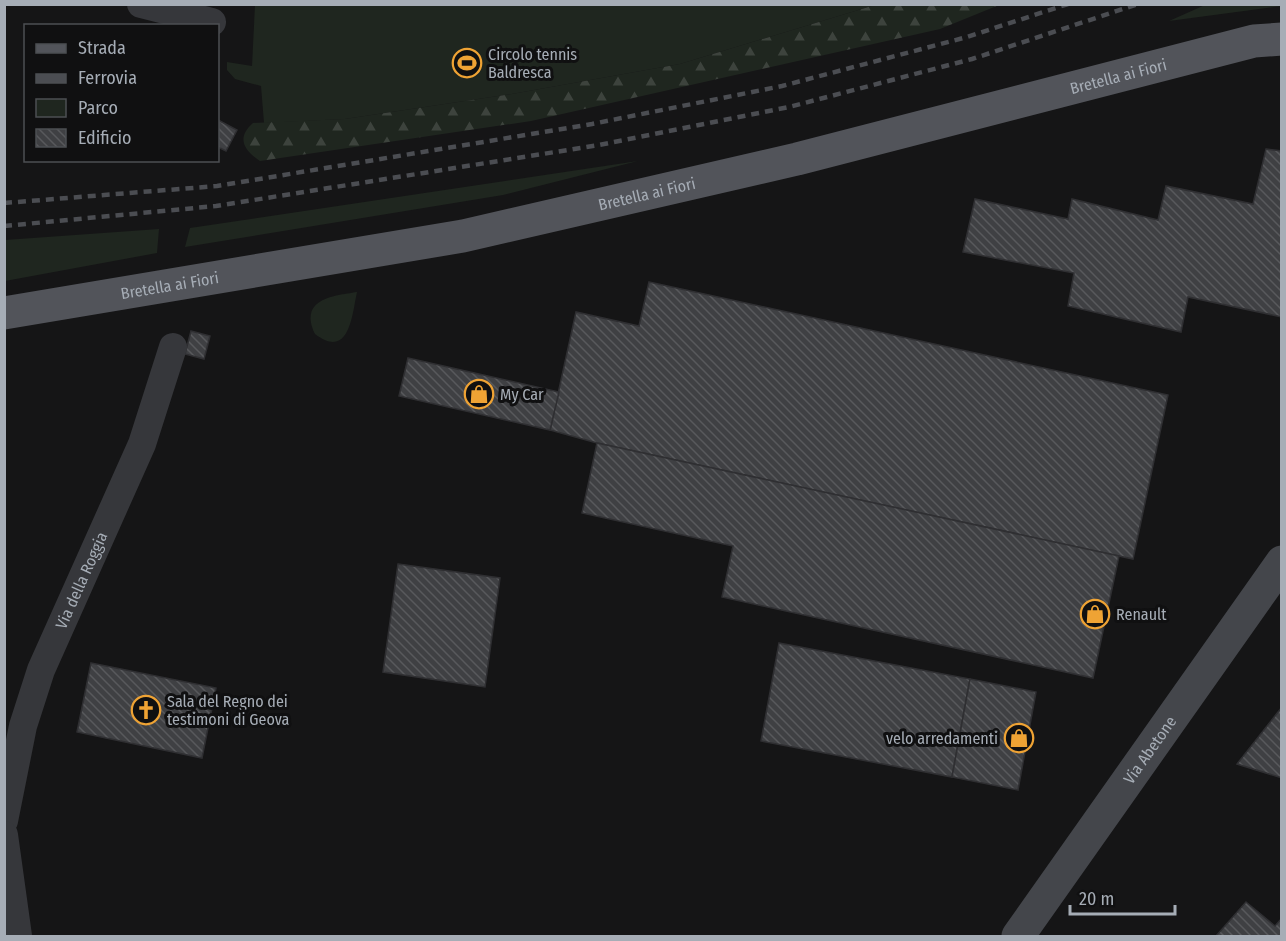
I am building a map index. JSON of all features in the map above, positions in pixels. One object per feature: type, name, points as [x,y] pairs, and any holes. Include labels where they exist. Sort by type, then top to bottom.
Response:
[{"type":"main road","name":"Bretella ai Fiori","points":[[4,313],[463,236],[797,159],[1254,41],[1281,39]]},
{"type":"main road","name":"Via Abetone","points":[[1018,936],[1281,562]]},
{"type":"street","points":[[141,4],[213,17]]},
{"type":"street","name":"Via della Roggia","points":[[4,821],[23,726],[41,670],[142,444],[173,347]]},
{"type":"street","points":[[4,835],[18,936]]},
{"type":"green space","points":[[1281,4],[1282,6],[1169,21],[1205,5]]},
{"type":"green space","name":"Circolo tennis Baldresca","points":[[255,5],[875,5],[680,64],[512,94],[345,119],[264,123],[261,86],[235,79],[227,70],[227,62],[252,66]]},
{"type":"green space","points":[[875,5],[999,5],[940,29],[531,121],[260,161],[244,144],[245,134],[253,123],[345,119],[512,94],[680,64]]},
{"type":"green space","points":[[638,161],[503,195],[185,247],[190,228]]},
{"type":"green space","points":[[159,229],[157,253],[5,281],[5,240]]},
{"type":"green space","points":[[357,292],[350,323],[342,338],[335,342],[326,341],[315,334],[311,313],[315,306],[321,301],[338,295]]},
{"type":"building","points":[[219,121],[237,130],[226,151],[219,148]]},
{"type":"building","points":[[1266,149],[1282,151],[1282,317],[1188,297],[1181,332],[1068,306],[1074,273],[963,252],[975,199],[1068,219],[1072,199],[1158,220],[1166,186],[1253,204]]},
{"type":"building","points":[[649,282],[1168,395],[1133,559],[597,443],[550,430],[576,312],[639,326]]},
{"type":"building","points":[[191,331],[210,336],[204,359],[185,354]]},
{"type":"building","name":"My Car","points":[[408,358],[559,392],[550,430],[399,396]]},
{"type":"building","points":[[597,443],[1119,556],[1093,678],[722,597],[733,546],[582,513]]},
{"type":"building","points":[[398,564],[500,578],[485,687],[383,672]]},
{"type":"building","points":[[779,643],[970,679],[952,777],[761,741]]},
{"type":"building","name":"Sala del Regno dei testimoni di Geova","points":[[91,663],[216,688],[202,758],[77,732]]},
{"type":"building","points":[[970,679],[1036,692],[1018,790],[952,777]]},
{"type":"building","points":[[1282,707],[1282,778],[1237,764]]},
{"type":"building","points":[[1246,902],[1275,926],[1282,918],[1282,936],[1216,936]]},
{"type":"railway","points":[[4,203],[217,186],[592,124],[782,86],[967,37],[1068,4]]},
{"type":"railway","points":[[4,226],[216,206],[599,145],[789,107],[972,59],[1138,4]]},
{"type":"place","name":"Circolo tennis Baldresca","points":[[467,63]]},
{"type":"place","name":"My Car","points":[[479,394]]},
{"type":"place","name":"Renault","points":[[1095,614]]},
{"type":"place","name":"Sala del Regno dei testimoni di Geova","points":[[146,710]]},
{"type":"place","name":"velo arredamenti","points":[[1019,738]]}]
